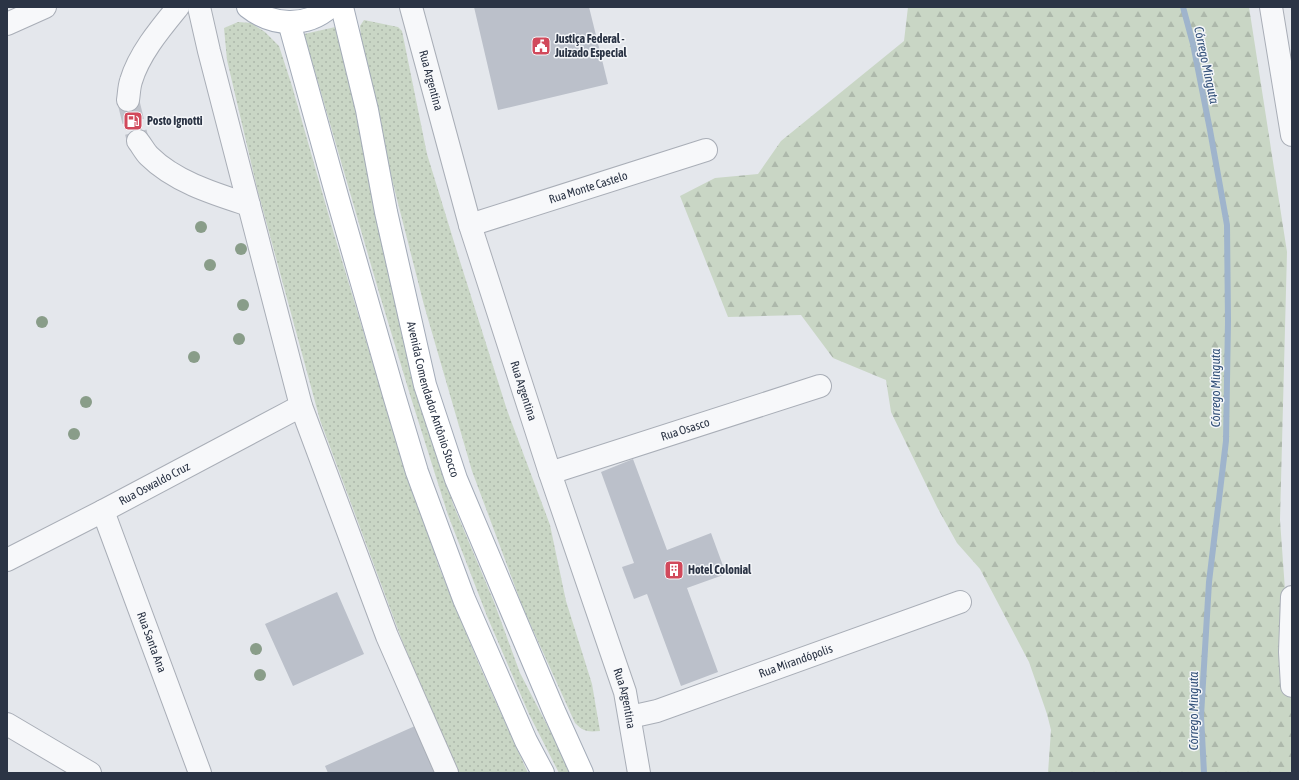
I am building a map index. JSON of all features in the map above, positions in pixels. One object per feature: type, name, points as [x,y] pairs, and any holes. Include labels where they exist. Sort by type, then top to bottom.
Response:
[{"type":"main road","points":[[248,7],[256,13],[272,20],[289,22],[306,20],[323,13],[330,7]]},
{"type":"main road","name":"Avenida Comendador Antônio Stocco","points":[[342,7],[367,110],[386,212],[426,385],[456,479],[545,690],[582,773]]},
{"type":"main road","points":[[289,22],[337,196],[417,472],[464,599],[526,741],[543,773]]},
{"type":"street","points":[[7,24],[45,7]]},
{"type":"street","points":[[128,100],[131,82],[137,65],[157,33],[178,7]]},
{"type":"street","points":[[200,7],[209,51],[301,406],[388,636],[447,773]]},
{"type":"street","name":"Rua Argentina","points":[[411,7],[470,225],[550,473],[625,692],[639,773]]},
{"type":"street","points":[[1271,7],[1292,135]]},
{"type":"street","points":[[138,142],[149,156],[162,167],[189,182],[218,195],[249,205]]},
{"type":"street","name":"Rua Monte Castelo","points":[[470,225],[706,150]]},
{"type":"street","name":"Rua Osasco","points":[[550,473],[820,386]]},
{"type":"street","name":"Rua Oswaldo Cruz","points":[[7,560],[301,406]]},
{"type":"street","name":"Rua Santa Ana","points":[[103,511],[200,773]]},
{"type":"street","points":[[1292,597],[1290,652],[1292,686]]},
{"type":"street","name":"Rua Mirandópolis","points":[[630,718],[657,711],[960,602]]},
{"type":"street","points":[[7,724],[90,773]]},
{"type":"green space","points":[[908,7],[1249,7],[1287,252],[1280,520],[1292,688],[1292,773],[1048,773],[1051,730],[1029,662],[980,569],[957,543],[937,507],[891,412],[886,380],[833,358],[801,315],[728,317],[680,196],[715,178],[758,174],[781,141],[904,41]]},
{"type":"green space","points":[[364,20],[398,27],[402,31],[427,154],[507,410],[550,525],[566,601],[592,684],[600,731],[586,731],[575,723],[523,608],[472,471],[424,305],[389,168],[361,37],[360,26]]},
{"type":"green space","points":[[238,22],[251,23],[265,32],[279,46],[380,387],[439,567],[481,669],[528,773],[457,773],[403,643],[320,420],[257,188],[227,60],[224,28]]},
{"type":"green space","points":[[340,26],[376,217],[394,298],[453,504],[494,602],[520,673],[572,773],[559,773],[529,714],[487,616],[448,515],[411,398],[304,34]]},
{"type":"building","name":"Justiça Federal - Juizado Especial","points":[[474,7],[589,7],[608,84],[498,110]]},
{"type":"building","name":"Hotel Colonial","points":[[633,459],[667,550],[711,533],[726,574],[687,588],[718,672],[681,686],[647,594],[634,599],[622,567],[634,563],[601,472]]},
{"type":"building","points":[[337,592],[364,654],[293,686],[265,624]]},
{"type":"building","points":[[415,726],[436,773],[328,773],[325,766]]},
{"type":"waterway","name":"Córrego Minguta","points":[[1183,7],[1193,44],[1227,225],[1228,321],[1226,441],[1209,582],[1201,716],[1204,773]]},
{"type":"tunnel","points":[[128,100],[138,141]]},
{"type":"place","name":"Justiça Federal - Juizado Especial","points":[[541,46]]},
{"type":"place","name":"Posto Ignotti","points":[[133,121]]},
{"type":"place","name":"Hotel Colonial","points":[[674,570]]}]
